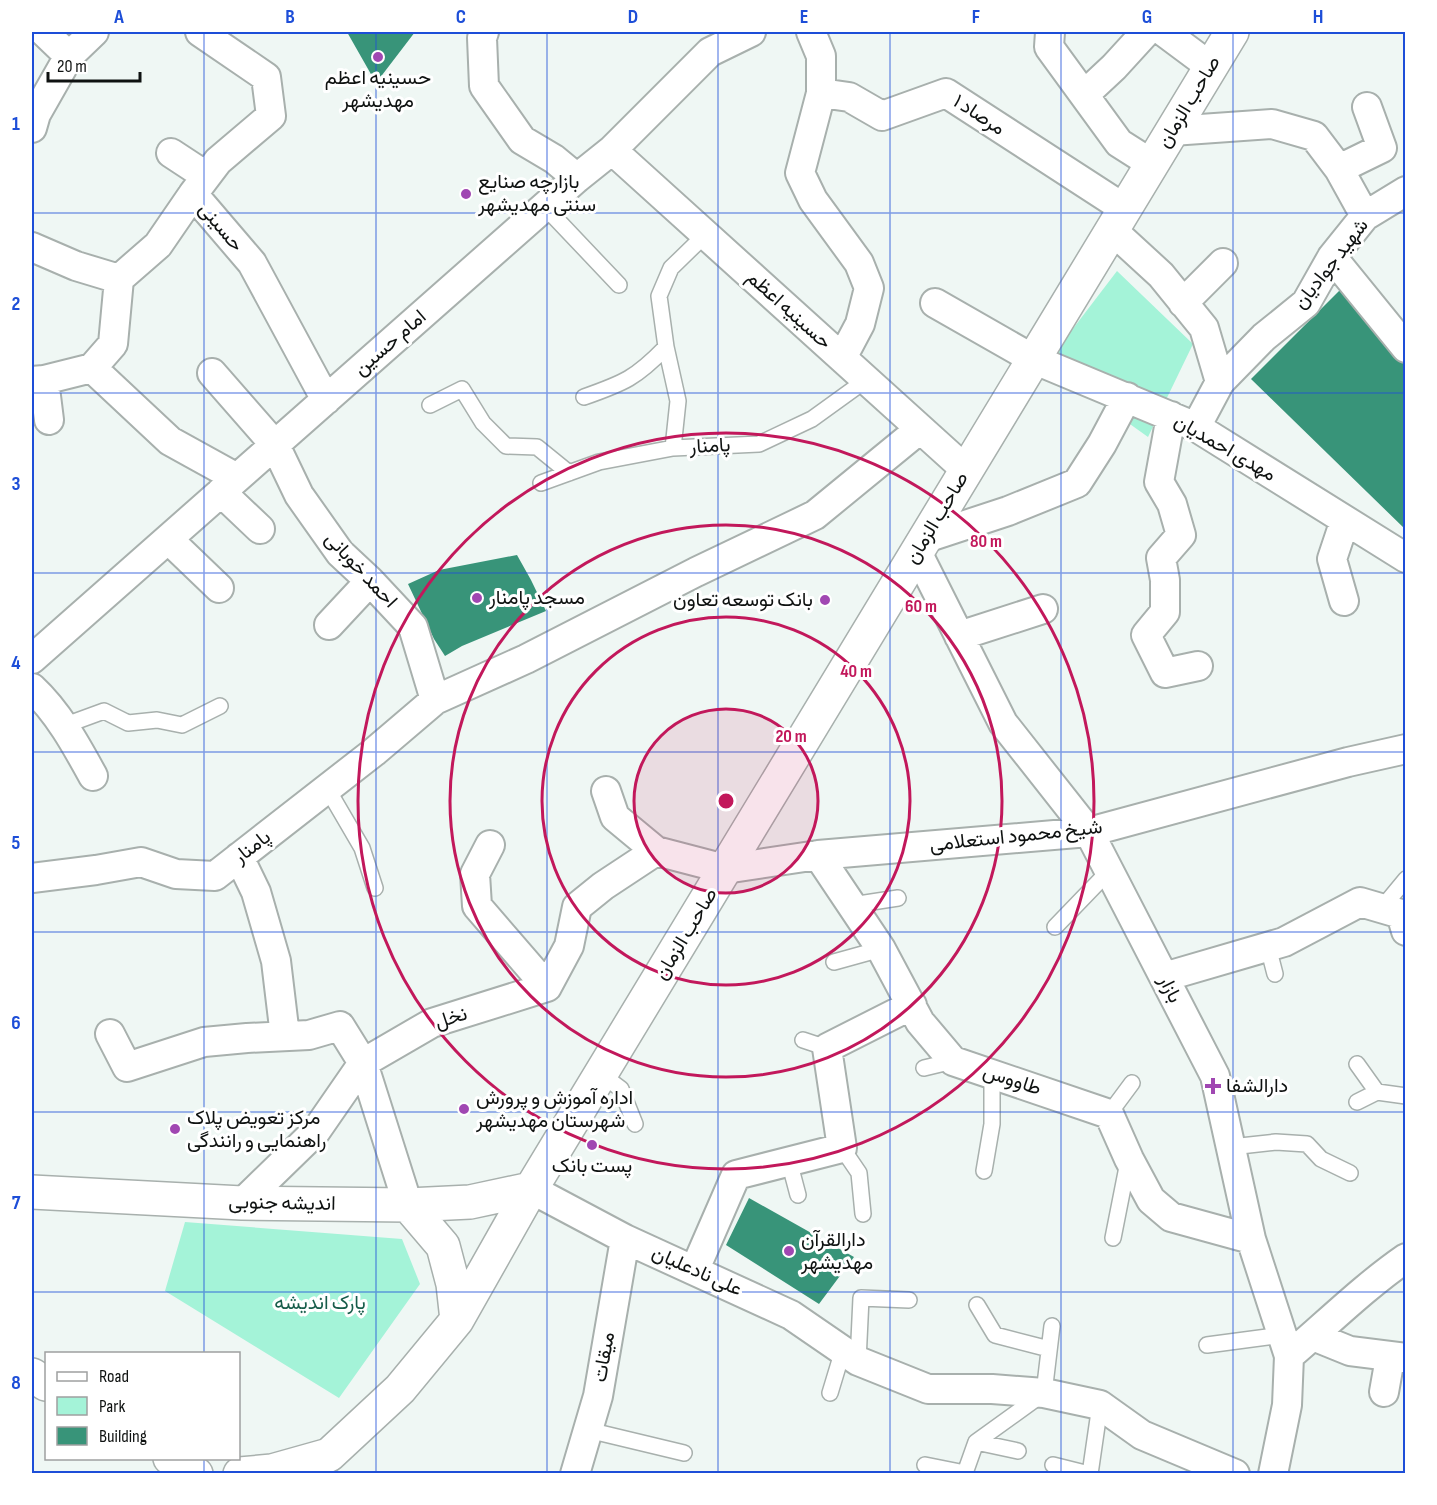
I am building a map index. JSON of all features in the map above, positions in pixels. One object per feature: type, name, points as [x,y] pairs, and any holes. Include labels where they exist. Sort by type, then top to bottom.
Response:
[{"type":"street","points":[[44,32],[69,56]]},
{"type":"street","points":[[32,128],[39,93],[69,56],[94,32]]},
{"type":"street","name":"حسینی","points":[[200,32],[266,77],[271,116],[218,161],[200,185],[252,263],[326,400]]},
{"type":"street","points":[[484,32],[482,38],[484,86],[522,140],[554,159],[577,178]]},
{"type":"street","name":"امام حسین","points":[[32,659],[577,178],[612,150],[710,52],[751,32]]},
{"type":"street","points":[[811,32],[821,56],[821,93],[800,173],[813,200],[859,263],[869,288],[860,324],[842,358]]},
{"type":"street","points":[[1050,32],[1049,47],[1119,143],[1152,164]]},
{"type":"street","points":[[1084,95],[1114,68],[1146,32]]},
{"type":"street","points":[[1164,32],[1211,67]]},
{"type":"street","name":"صاحب الزمان","points":[[240,1473],[272,1470],[329,1455],[400,1389],[457,1320],[531,1189],[1211,67],[1230,32]]},
{"type":"street","name":"مرصاد ۱","points":[[821,93],[849,97],[882,116],[946,93],[1118,220]]},
{"type":"street","points":[[1339,169],[1382,148],[1367,107]]},
{"type":"street","points":[[1172,131],[1272,124],[1314,136],[1339,169],[1365,216]]},
{"type":"street","name":"حسینیه اعظم","points":[[612,150],[966,470]]},
{"type":"street","points":[[49,420],[38,381],[92,368],[113,344],[119,279],[158,245],[200,185],[171,153]]},
{"type":"street","name":"شهید جوادیان","points":[[1198,666],[1165,673],[1146,635],[1165,612],[1166,580],[1161,558],[1181,535],[1172,504],[1159,482],[1184,421],[1264,337],[1306,303],[1332,257],[1365,216],[1406,191]]},
{"type":"street","points":[[1118,220],[1204,328],[1220,382]]},
{"type":"street","points":[[32,247],[76,266],[119,279]]},
{"type":"street","points":[[1332,257],[1406,348]]},
{"type":"street","points":[[1183,303],[1223,263]]},
{"type":"street","name":"مهدی احمدیان","points":[[935,303],[1033,360],[1184,421],[1406,558]]},
{"type":"street","points":[[92,368],[170,441],[229,485],[260,529]]},
{"type":"street","name":"احمد خوبانی","points":[[212,374],[275,445],[299,495],[339,553],[370,581],[413,627],[435,700]]},
{"type":"street","points":[[921,545],[1077,483],[1102,444],[1127,397]]},
{"type":"street","name":"پامنار","points":[[32,878],[141,862],[176,874],[215,876],[435,700],[526,659],[696,572],[815,515],[920,429]]},
{"type":"street","points":[[1344,601],[1332,559],[1345,520]]},
{"type":"street","points":[[168,538],[219,588]]},
{"type":"street","name":"بازار","points":[[921,545],[959,636],[1004,723],[1089,832],[1215,1077],[1251,1239],[1285,1346],[1287,1405],[1273,1473]]},
{"type":"street","points":[[329,625],[370,581]]},
{"type":"street","points":[[959,636],[1042,609]]},
{"type":"street","points":[[32,688],[44,700],[75,743],[93,776]]},
{"type":"street","name":"شیخ محمود استعلامی","points":[[725,869],[818,855],[1089,832],[1348,762],[1406,749]]},
{"type":"street","points":[[606,791],[615,817],[656,850],[725,869]]},
{"type":"street","points":[[490,844],[475,874],[477,906],[548,987],[569,945],[577,907],[603,885],[656,850]]},
{"type":"street","points":[[818,855],[881,949],[920,1022],[953,1061]]},
{"type":"street","points":[[239,857],[256,892],[276,960],[285,1036]]},
{"type":"street","points":[[1164,976],[1284,942],[1360,902],[1401,914],[1406,931]]},
{"type":"street","name":"نخل","points":[[242,1203],[316,1131],[363,1063],[432,1023],[548,987]]},
{"type":"street","points":[[695,1269],[736,1175],[842,1148],[815,1044],[912,1005]]},
{"type":"street","points":[[110,1034],[127,1067],[204,1042],[309,1035],[340,1026],[363,1063],[408,1205],[443,1246],[453,1284],[457,1320]]},
{"type":"street","name":"طاووس","points":[[953,1061],[1109,1114]]},
{"type":"street","points":[[1109,1114],[1129,1159],[1152,1200],[1171,1217],[1251,1239]]},
{"type":"street","name":"اندیشه جنوبی","points":[[32,1192],[242,1203],[408,1205],[470,1202],[531,1189]]},
{"type":"street","name":"علی نادعلیان","points":[[531,1189],[625,1239],[792,1315],[851,1355],[928,1389],[992,1389],[1044,1393],[1100,1405]]},
{"type":"street","name":"میقات","points":[[575,1473],[598,1396],[625,1239]]},
{"type":"street","points":[[1285,1346],[1313,1335],[1377,1278],[1406,1258]]},
{"type":"street","points":[[1313,1335],[1350,1351],[1398,1358],[1384,1392]]},
{"type":"street","points":[[32,1375],[45,1383]]},
{"type":"street","points":[[1100,1405],[1142,1435],[1235,1473]]},
{"type":"lane","points":[[545,207],[619,285]]},
{"type":"lane","points":[[673,448],[678,401],[666,347],[659,296],[671,268],[705,235]]},
{"type":"lane","points":[[584,397],[623,383],[645,370],[666,347]]},
{"type":"lane","name":"پامنار","points":[[541,483],[599,462],[673,448],[759,444],[812,419],[866,380]]},
{"type":"lane","points":[[430,405],[462,389],[483,423],[506,446],[537,447],[569,473]]},
{"type":"lane","points":[[63,726],[104,711],[128,723],[157,720],[182,725],[220,706]]},
{"type":"lane","points":[[327,788],[362,848],[375,888]]},
{"type":"lane","points":[[1055,927],[1109,871]]},
{"type":"lane","points":[[1382,908],[1406,879]]},
{"type":"lane","points":[[852,905],[898,898]]},
{"type":"lane","points":[[1268,947],[1275,974]]},
{"type":"lane","points":[[834,962],[881,949]]},
{"type":"lane","points":[[924,1068],[953,1061]]},
{"type":"lane","points":[[1358,1064],[1377,1092]]},
{"type":"lane","points":[[601,1074],[621,1089],[635,1124]]},
{"type":"lane","points":[[984,1171],[992,1124],[992,1075]]},
{"type":"lane","points":[[1109,1114],[1132,1083]]},
{"type":"lane","points":[[1356,1102],[1377,1092],[1406,1096]]},
{"type":"lane","points":[[1231,1147],[1276,1142],[1307,1144],[1321,1159],[1350,1173]]},
{"type":"lane","points":[[842,1148],[859,1173],[863,1214]]},
{"type":"lane","points":[[1113,1238],[1129,1159]]},
{"type":"lane","points":[[789,1161],[798,1195]]},
{"type":"lane","points":[[830,1393],[851,1355],[861,1298],[909,1300]]},
{"type":"lane","points":[[977,1305],[995,1335],[1049,1348]]},
{"type":"lane","points":[[925,1465],[965,1473],[976,1442],[1044,1393],[1052,1326]]},
{"type":"lane","points":[[1207,1346],[1285,1346]]},
{"type":"lane","points":[[1053,1465],[1090,1473],[1100,1405]]},
{"type":"lane","points":[[588,1430],[684,1453]]},
{"type":"lane","points":[[976,1442],[1018,1451]]},
{"type":"green space","points":[[1117,271],[1193,344],[1148,437],[1046,364]]},
{"type":"green space","name":"پارک اندیشه","points":[[185,1222],[402,1239],[420,1284],[339,1398],[165,1291]]},
{"type":"building","name":"حسینیه اعظم مهدیشهر","points":[[347,32],[415,32],[376,83]]},
{"type":"building","points":[[1347,283],[1406,367],[1406,530],[1251,379]]},
{"type":"building","name":"مسجد پامنار","points":[[517,555],[546,611],[462,646],[445,656],[434,639],[408,584],[439,570]]},
{"type":"building","name":"دارالقرآن مهدیشهر","points":[[749,1198],[854,1257],[819,1304],[726,1245]]},
{"type":"place","name":"حسینیه اعظم مهدیشهر","points":[[378,57]]},
{"type":"place","name":"بازارچه صنایع سنتی مهدیشهر","points":[[466,194]]},
{"type":"place","name":"مسجد پامنار","points":[[477,598]]},
{"type":"place","name":"بانک توسعه تعاون","points":[[825,600]]},
{"type":"place","name":"دارالشفا","points":[[1213,1086]]},
{"type":"place","name":"اداره آموزش و پرورش شهرستان مهدیشهر","points":[[464,1109]]},
{"type":"place","name":"مرکز تعویض پلاک راهنمایی و رانندگی","points":[[175,1129]]},
{"type":"place","name":"پست بانک","points":[[592,1145]]},
{"type":"place","name":"دارالقرآن مهدیشهر","points":[[789,1251]]}]
